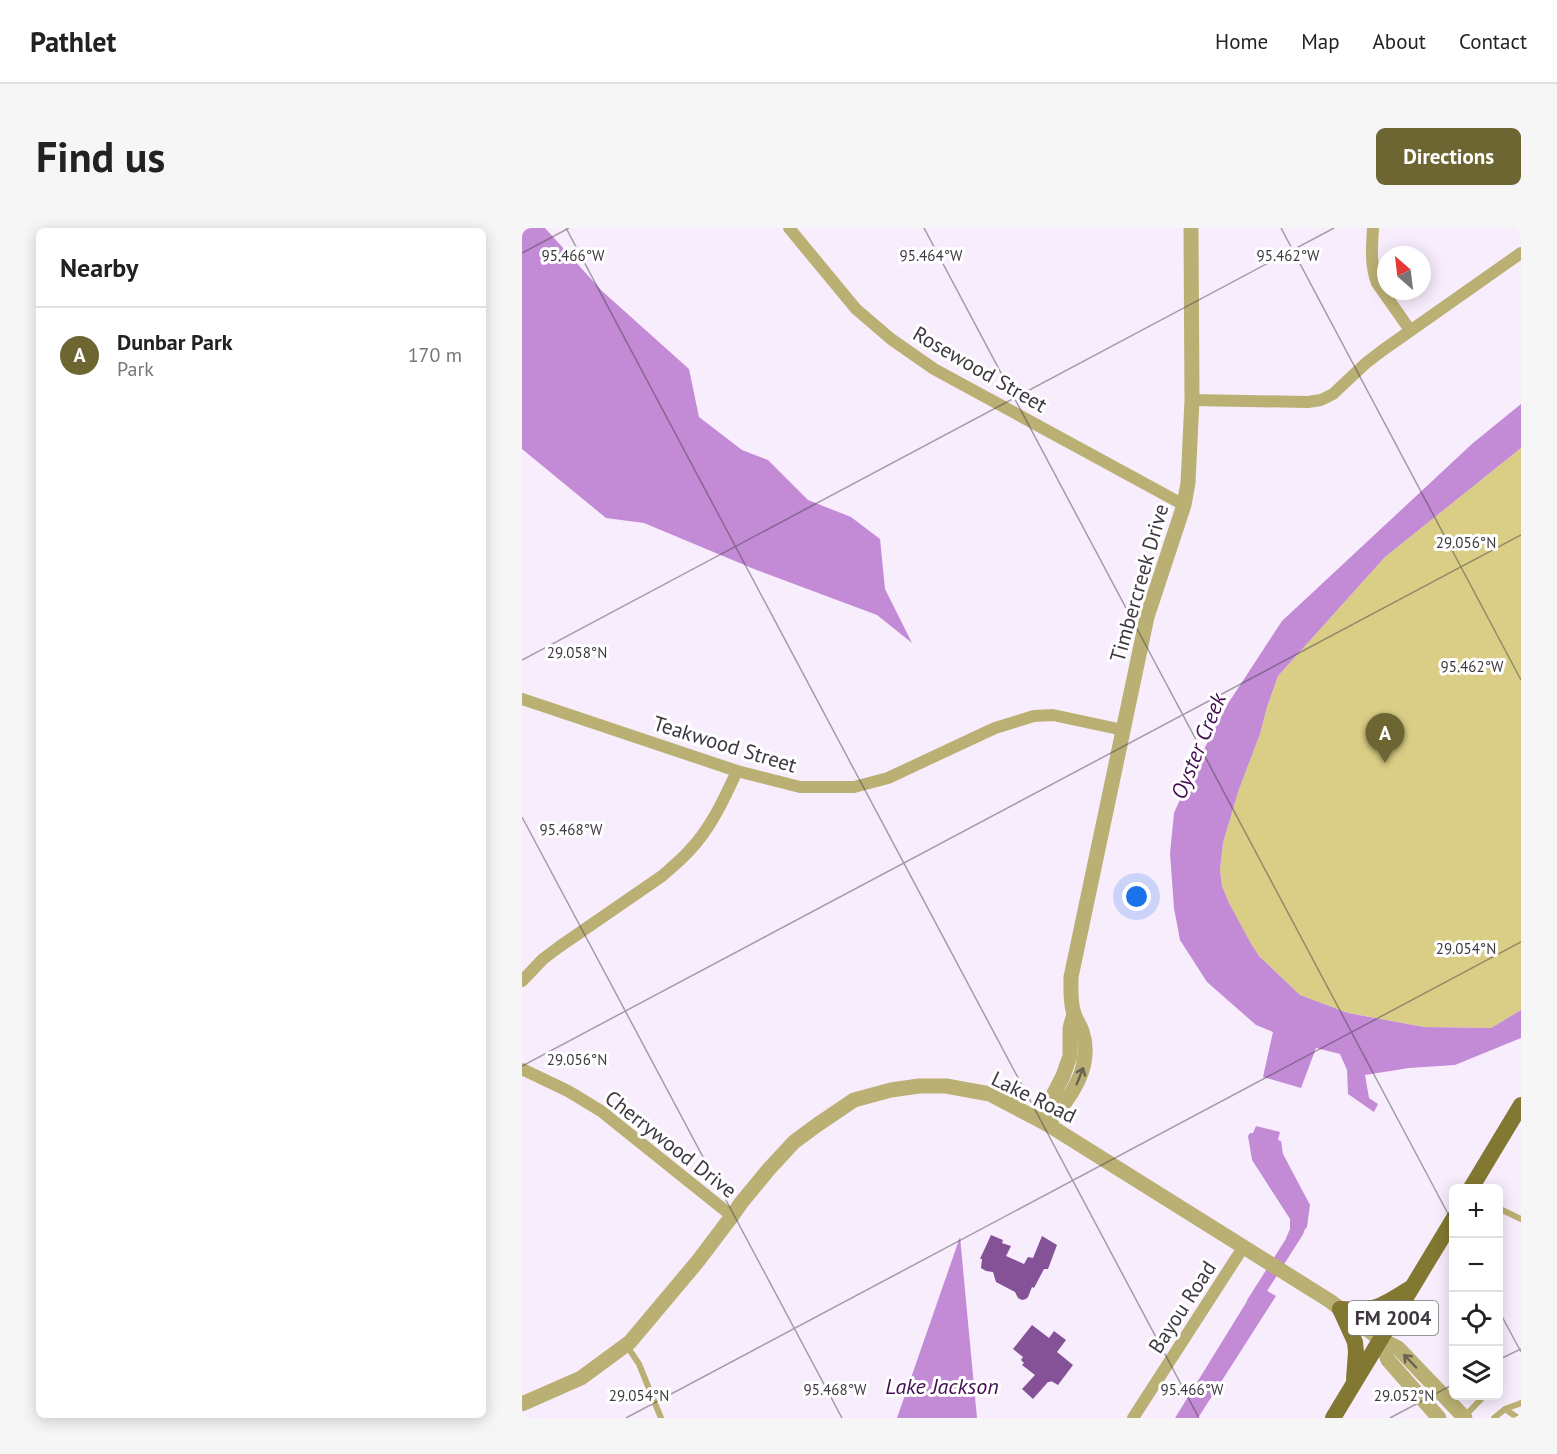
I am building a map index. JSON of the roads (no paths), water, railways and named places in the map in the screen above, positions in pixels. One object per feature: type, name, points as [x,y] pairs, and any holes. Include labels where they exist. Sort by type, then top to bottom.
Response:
[{"type":"main road","points":[[1473,1184],[1520,1107]]},
{"type":"main road","name":"FM 2004","points":[[1333,1418],[1449,1226]]},
{"type":"main road","points":[[1354,1383],[1355,1341],[1340,1309],[1373,1309],[1411,1288]]},
{"type":"street","name":"Rosewood Street","points":[[789,228],[856,309],[891,339],[934,369],[1184,505]]},
{"type":"street","name":"Timbercreek Drive","points":[[1047,1124],[1062,1108],[1075,1087],[1086,1058],[1082,1031],[1074,1014],[1071,976],[1147,616],[1184,505],[1188,483],[1192,400],[1191,228]]},
{"type":"street","points":[[1373,228],[1374,276],[1410,330]]},
{"type":"street","points":[[1192,400],[1308,402],[1321,400],[1333,393],[1366,363],[1410,330],[1521,253]]},
{"type":"street","name":"Teakwood Street","points":[[522,699],[737,771],[800,787],[854,787],[888,778],[995,728],[1034,716],[1053,715],[1123,730]]},
{"type":"street","points":[[522,981],[543,959],[677,864],[714,819],[737,771]]},
{"type":"street","name":"Cherrywood Drive","points":[[522,1069],[568,1091],[601,1112],[732,1216]]},
{"type":"street","name":"Lake Road","points":[[522,1404],[581,1378],[626,1345],[669,1297],[741,1203],[794,1142],[854,1100],[891,1090],[919,1086],[946,1086],[990,1094],[1047,1124],[1250,1250],[1340,1309],[1380,1339],[1398,1348],[1464,1417]]},
{"type":"street","name":"Bayou Road","points":[[1133,1418],[1250,1250]]},
{"type":"street","name":"Lake Road","points":[[1380,1339],[1388,1360],[1439,1418]]},
{"type":"lane","points":[[1503,1210],[1521,1219]]},
{"type":"lane","points":[[626,1345],[639,1364],[662,1418]]},
{"type":"lane","points":[[1464,1417],[1479,1400]]},
{"type":"lane","points":[[1494,1418],[1505,1409],[1521,1404]]},
{"type":"lane","points":[[1505,1409],[1518,1418]]},
{"type":"water","points":[[522,228],[545,228],[602,291],[689,369],[699,417],[742,450],[768,460],[808,500],[851,517],[880,539],[885,589],[912,643],[877,615],[754,569],[644,523],[606,518],[522,449]]},
{"type":"water","points":[[1521,404],[1521,448],[1385,557],[1278,676],[1223,843],[1220,870],[1222,886],[1229,903],[1259,956],[1300,995],[1348,1013],[1424,1027],[1491,1028],[1521,1010],[1521,1038],[1455,1065],[1409,1068],[1365,1075],[1369,1098],[1378,1104],[1374,1112],[1348,1094],[1347,1070],[1340,1054],[1316,1048],[1301,1088],[1263,1077],[1273,1032],[1256,1025],[1207,982],[1180,940],[1174,908],[1170,853],[1174,813],[1194,768],[1229,702],[1282,621],[1473,443]]},
{"type":"water","points":[[1256,1126],[1280,1132],[1278,1140],[1281,1141],[1283,1154],[1310,1205],[1307,1227],[1295,1242],[1289,1245],[1286,1238],[1290,1229],[1290,1219],[1252,1160],[1248,1136],[1253,1133]]},
{"type":"water","name":"Lake Jackson","points":[[960,1237],[977,1418],[897,1418]]},
{"type":"water","points":[[1257,1285],[1276,1296],[1198,1418],[1175,1418]]},
{"type":"waterway","points":[[1253,1302],[1298,1231]]},
{"type":"place","name":"Dunbar Park","points":[[1385,763]]},
{"type":"water label","name":"Oyster Creek","points":[[1198,746]]}]
